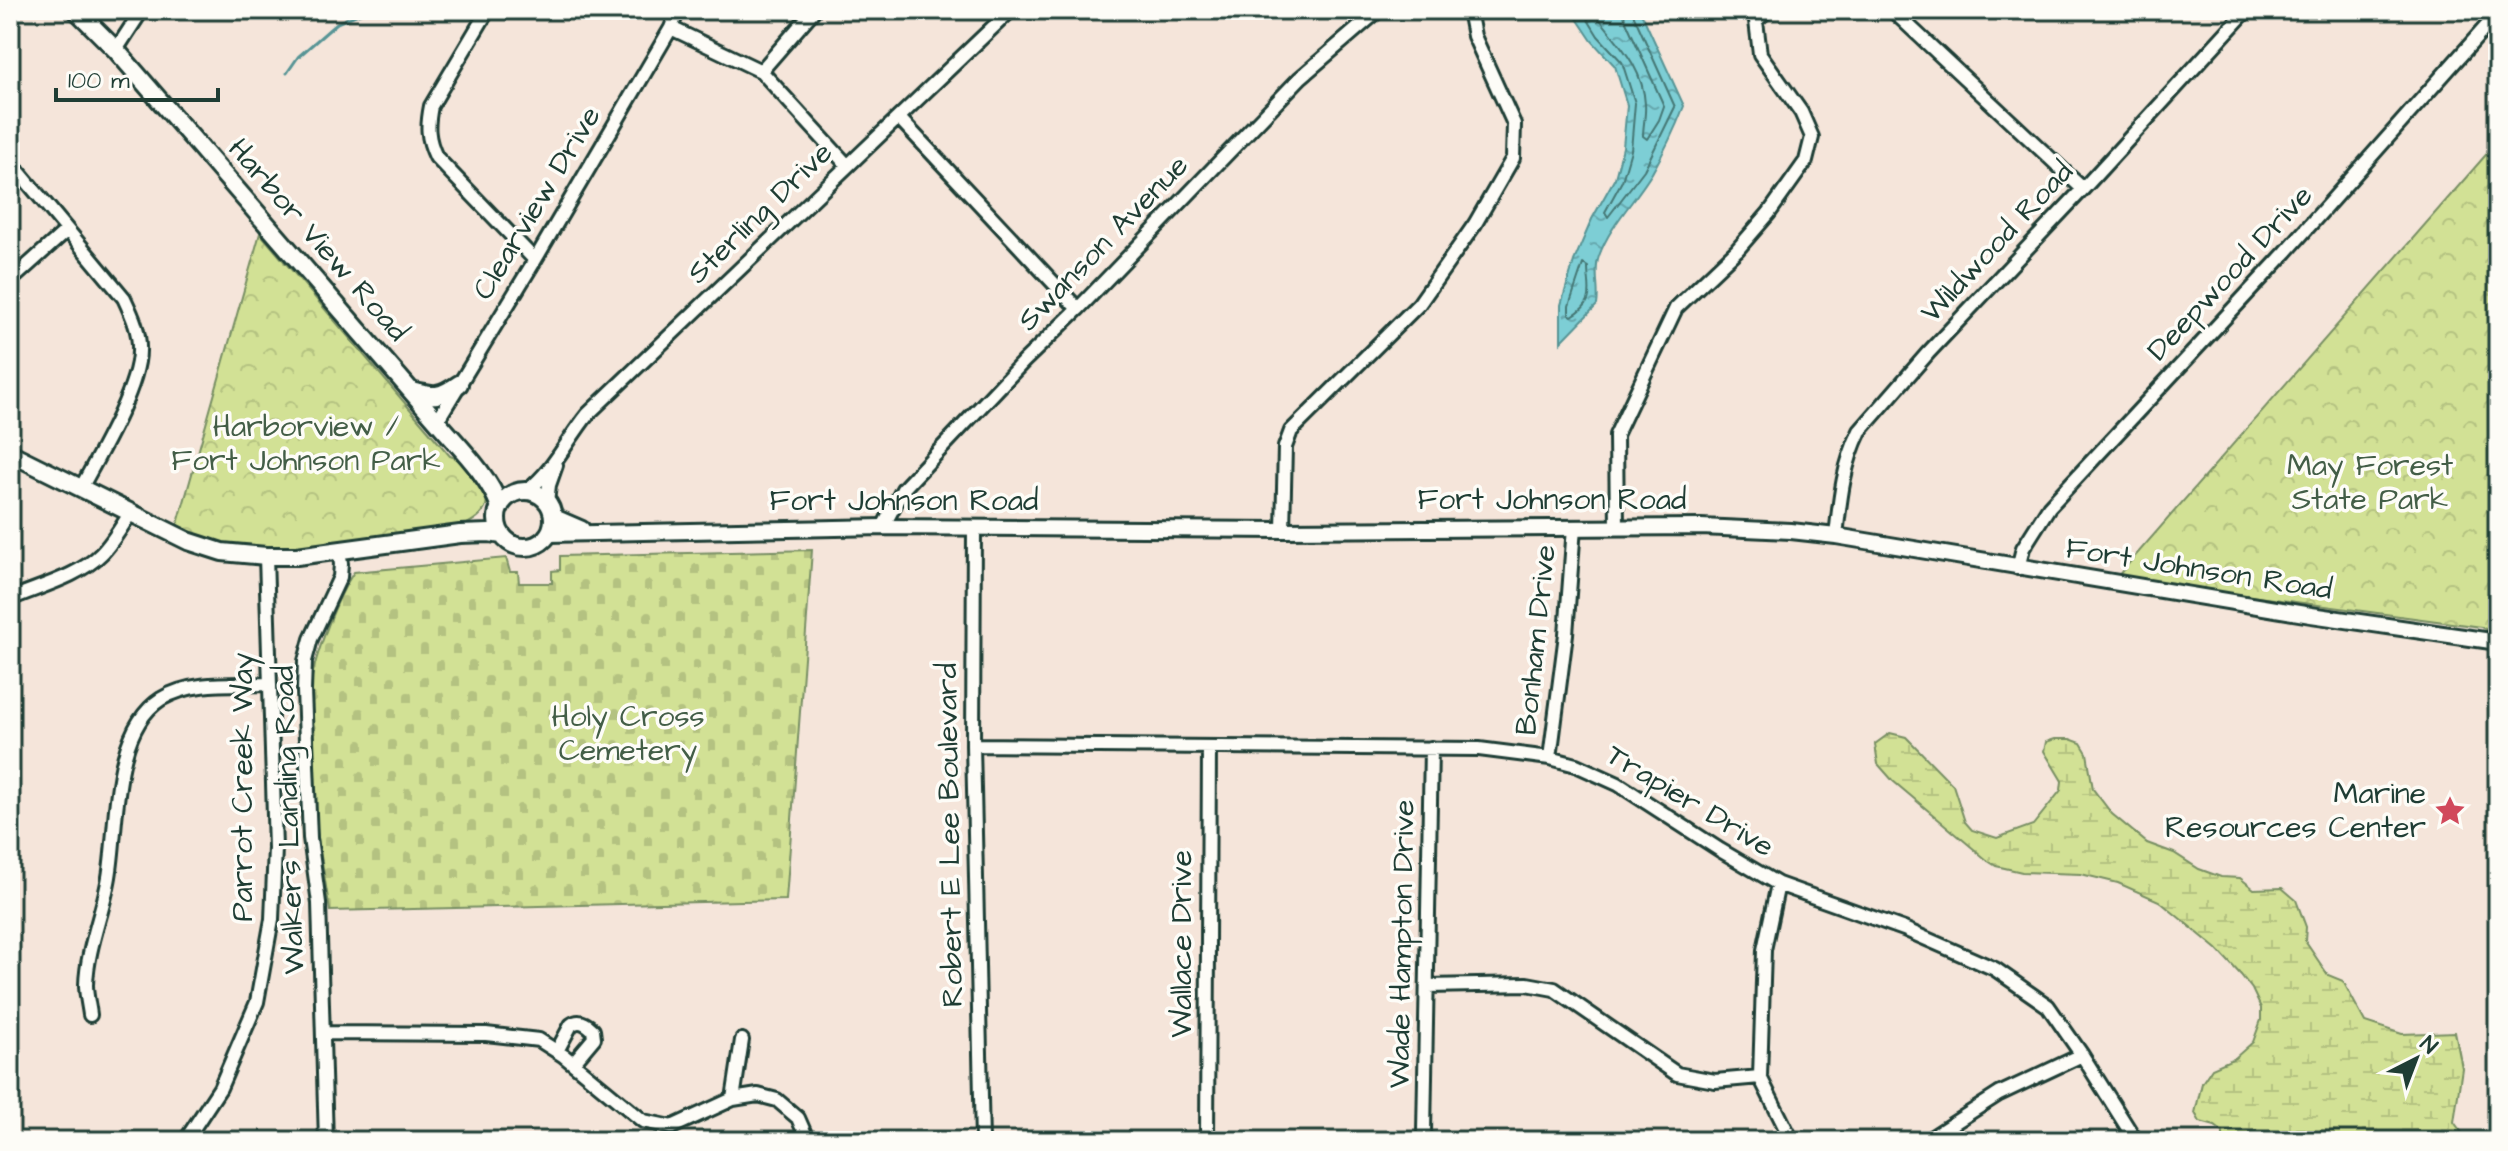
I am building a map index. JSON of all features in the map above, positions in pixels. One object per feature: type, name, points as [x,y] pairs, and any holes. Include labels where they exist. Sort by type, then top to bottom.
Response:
[{"type":"main road","name":"Harbor View Road","points":[[76,10],[116,50],[437,421],[482,475],[496,497],[499,510]]},
{"type":"main road","points":[[411,391],[432,397],[443,395],[459,384]]},
{"type":"main road","points":[[10,453],[205,548],[266,556],[339,551],[460,534],[502,535]]},
{"type":"main road","name":"Harbor View Road","points":[[482,475],[501,488],[523,492]]},
{"type":"main road","points":[[460,534],[491,520],[510,495],[523,492],[535,493],[550,509],[549,534],[539,543],[527,547],[514,545],[499,529],[499,510]]},
{"type":"street","points":[[116,50],[142,10]]},
{"type":"street","points":[[488,10],[431,106],[427,124],[428,140],[436,157],[535,260]]},
{"type":"street","name":"Clearview Drive","points":[[437,421],[535,260],[671,28],[678,10]]},
{"type":"street","points":[[761,71],[814,10]]},
{"type":"street","name":"Sterling Drive","points":[[550,509],[549,485],[556,462],[573,432],[588,414],[1011,10]]},
{"type":"street","name":"Swanson Avenue","points":[[883,527],[903,489],[1024,361],[1300,78],[1379,10]]},
{"type":"street","points":[[1283,530],[1285,447],[1291,431],[1419,304],[1475,224],[1513,158],[1514,124],[1474,36],[1469,10]]},
{"type":"street","points":[[1617,527],[1616,435],[1676,308],[1737,250],[1769,213],[1806,161],[1812,137],[1807,125],[1760,54],[1756,21],[1767,10]]},
{"type":"street","points":[[1893,10],[2083,189]]},
{"type":"street","name":"Wildwood Road","points":[[1836,536],[1843,477],[1860,431],[1928,353],[2247,10]]},
{"type":"street","points":[[2481,10],[2495,22]]},
{"type":"street","name":"Deepwood Drive","points":[[2018,568],[2023,548],[2049,507],[2495,22]]},
{"type":"street","points":[[671,28],[761,71],[847,165]]},
{"type":"street","points":[[899,118],[1078,309]]},
{"type":"street","points":[[10,161],[124,298],[135,320],[139,350],[137,372],[81,488]]},
{"type":"street","points":[[10,277],[17,275],[67,230]]},
{"type":"street","name":"Sterling Drive","points":[[523,492],[556,462]]},
{"type":"street","name":"Fort Johnson Road","points":[[550,509],[572,526],[598,533]]},
{"type":"street","points":[[10,599],[77,571],[97,558],[131,512]]},
{"type":"street","name":"Fort Johnson Road","points":[[549,534],[883,527],[1283,530],[1705,527],[1791,531],[2498,642]]},
{"type":"street","name":"Bonham Drive","points":[[1550,758],[1569,606],[1574,527]]},
{"type":"street","name":"Robert E Lee Boulevard","points":[[974,528],[973,745],[982,1141]]},
{"type":"street","name":"Walkers Landing Road","points":[[326,1141],[319,903],[310,838],[304,691],[305,661],[311,639],[340,577],[339,551]]},
{"type":"street","name":"Parrot Creek Way","points":[[193,1138],[229,1070],[257,1002],[272,919],[275,848],[266,556]]},
{"type":"street","points":[[90,1015],[86,986],[109,876],[120,776],[141,719],[161,699],[190,688],[269,684]]},
{"type":"street","name":"Trapier Drive","points":[[973,745],[1479,749],[1550,758],[1576,765],[1618,784],[1778,884],[1904,929],[1995,969],[2048,1006],[2136,1141]]},
{"type":"street","name":"Wallace Drive","points":[[1207,1141],[1209,747]]},
{"type":"street","name":"Wade Hampton Drive","points":[[1427,1141],[1424,1132],[1431,748]]},
{"type":"street","points":[[1778,884],[1764,950],[1760,1077],[1792,1141]]},
{"type":"street","points":[[1428,986],[1527,984],[1554,989],[1677,1074],[1715,1081],[1760,1077]]},
{"type":"street","points":[[557,1051],[571,1025],[580,1021],[586,1023],[593,1030],[594,1038],[573,1063]]},
{"type":"street","points":[[324,1033],[486,1034],[539,1040],[573,1063],[643,1121],[672,1127],[733,1099],[758,1095],[777,1100],[798,1118],[808,1141]]},
{"type":"street","points":[[733,1099],[742,1040]]},
{"type":"street","points":[[1926,1141],[1999,1094],[2082,1055]]},
{"type":"green space","name":"May Forest State Park","points":[[2498,141],[2498,635],[2481,627],[2116,578]]},
{"type":"green space","name":"Harborview / Fort Johnson Park","points":[[260,233],[450,456],[461,461],[469,470],[485,493],[486,506],[478,517],[461,527],[266,550],[204,539],[177,527]]},
{"type":"green space","name":"Holy Cross Cemetery","points":[[812,550],[786,900],[330,911],[316,826],[311,683],[328,626],[354,572],[506,558],[510,572],[518,572],[519,583],[552,583],[552,571],[560,570],[560,556]]},
{"type":"green space","points":[[1890,733],[1906,737],[1953,785],[1965,822],[1972,830],[1997,838],[2033,825],[2061,790],[2062,781],[2044,751],[2046,742],[2070,739],[2081,743],[2087,753],[2093,789],[2112,814],[2147,843],[2174,853],[2199,869],[2221,877],[2240,878],[2254,889],[2282,888],[2296,900],[2306,927],[2305,941],[2328,975],[2343,981],[2365,1022],[2402,1034],[2455,1032],[2462,1068],[2454,1122],[2468,1141],[2315,1141],[2305,1129],[2297,1129],[2278,1141],[2223,1141],[2223,1132],[2200,1122],[2195,1113],[2202,1083],[2212,1068],[2235,1058],[2253,1042],[2261,1020],[2261,1008],[2241,975],[2217,949],[2159,901],[2118,883],[2081,874],[2022,872],[1988,861],[1893,781],[1878,764],[1875,744]]},
{"type":"water","points":[[1575,10],[1640,10],[1684,106],[1652,173],[1616,223],[1599,256],[1597,305],[1561,342],[1561,305],[1574,261],[1592,219],[1615,178],[1623,147],[1627,105],[1615,66],[1592,41],[1574,14]]},
{"type":"waterway","points":[[287,73],[298,57],[337,23],[367,10]]},
{"type":"place","name":"Marine Resources Center","points":[[2450,811]]}]
